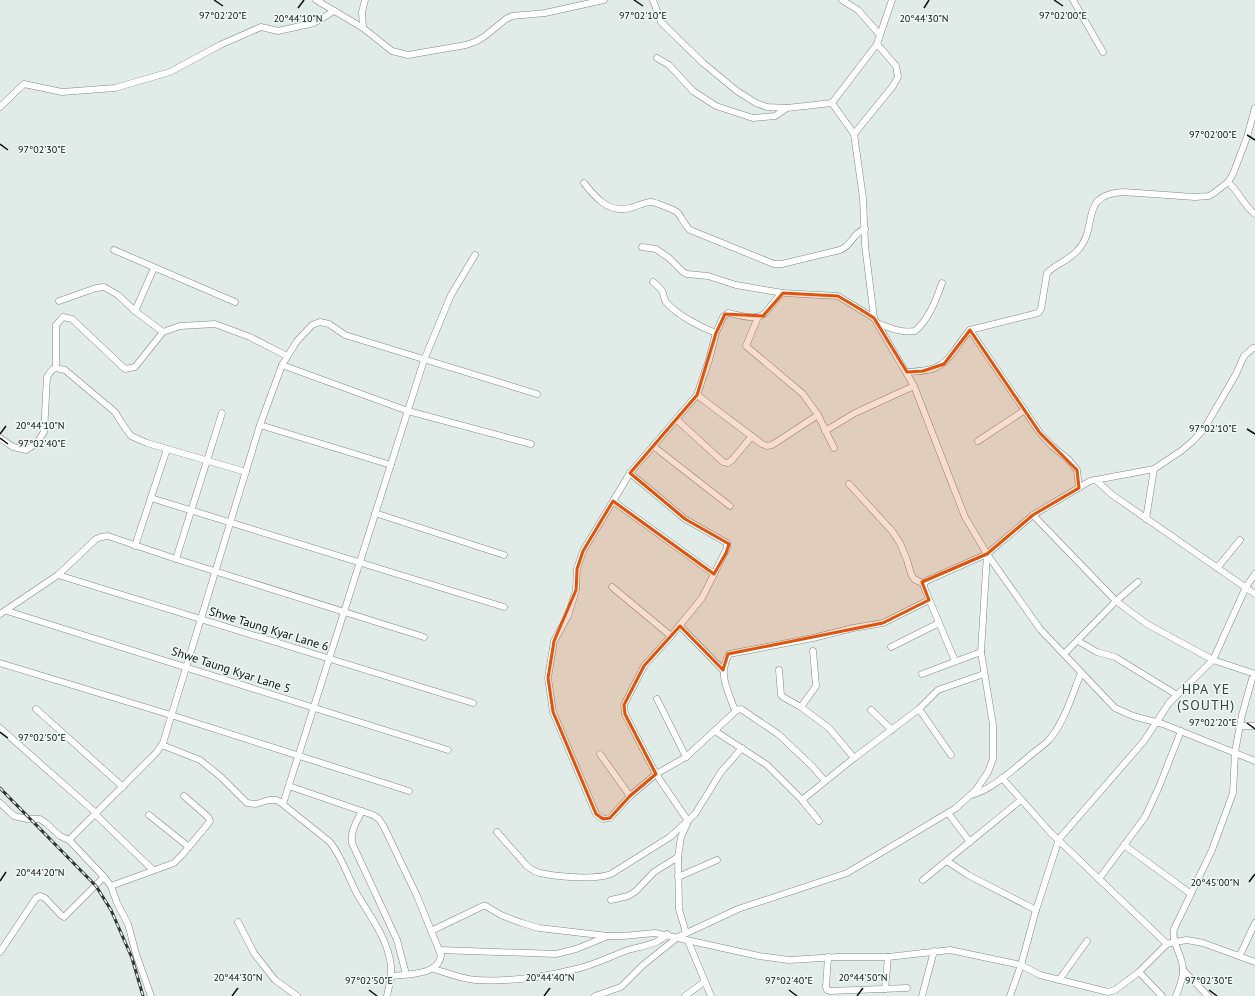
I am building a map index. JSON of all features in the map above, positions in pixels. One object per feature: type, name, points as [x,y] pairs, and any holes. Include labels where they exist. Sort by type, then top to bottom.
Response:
[{"type":"street","points":[[316,0],[363,28],[392,51],[408,55],[466,45],[477,41],[512,16],[545,13],[604,0]]},
{"type":"street","points":[[363,28],[362,12],[365,0]]},
{"type":"street","points":[[653,0],[661,22],[703,63],[737,91],[756,103],[767,107],[787,108],[832,103],[877,44],[892,0]]},
{"type":"street","points":[[842,0],[858,10],[880,35]]},
{"type":"street","points":[[1073,0],[1103,52]]},
{"type":"street","points":[[0,107],[24,84],[62,92],[115,88],[170,72],[220,45],[261,26],[278,31],[314,23],[334,11]]},
{"type":"street","points":[[854,134],[894,86],[898,77],[896,66],[877,44]]},
{"type":"street","points":[[657,58],[669,65],[693,91],[716,106],[753,118],[775,116],[787,108]]},
{"type":"street","points":[[832,103],[854,134],[863,198],[865,245],[876,321],[914,386],[965,517],[987,554],[1040,629],[1115,708],[1133,716],[1181,731],[1255,761]]},
{"type":"street","points":[[906,372],[923,371],[944,364],[970,330],[1038,313],[1041,309],[1047,273],[1050,269],[1066,261],[1078,251],[1086,240],[1092,209],[1102,198],[1113,192],[1195,197],[1209,196],[1228,182],[1233,174],[1247,137],[1255,108]]},
{"type":"street","points":[[1228,182],[1255,214]]},
{"type":"street","points":[[584,183],[599,201],[607,206],[618,209],[627,209],[651,202],[657,204],[677,212],[685,226],[695,232],[774,264],[782,264],[846,248],[859,231],[865,229]]},
{"type":"street","points":[[642,247],[656,250],[669,258],[687,274],[708,276],[736,285],[783,293],[838,296],[876,321],[896,331],[915,331],[935,302],[942,283]]},
{"type":"street","points":[[114,250],[235,302]]},
{"type":"street","points":[[283,804],[424,360],[451,295],[475,255]]},
{"type":"street","points":[[135,311],[154,268]]},
{"type":"street","points":[[653,282],[662,292],[664,300],[673,309],[706,329],[716,333]]},
{"type":"street","points":[[60,301],[96,288],[104,287],[118,295],[135,311],[164,332]]},
{"type":"street","points":[[783,293],[775,298],[763,316],[758,317],[728,313],[723,317],[716,333],[709,360],[697,395],[630,473],[583,551],[577,569],[576,590],[568,616],[554,641],[548,678],[553,712],[596,814],[603,819],[610,818],[630,796],[656,774],[686,757],[737,710],[741,709],[778,734],[812,766],[825,781]]},
{"type":"street","points":[[56,368],[56,325],[63,317],[72,320],[125,369],[135,367],[164,332],[180,326],[215,324],[250,337],[288,356]]},
{"type":"street","points":[[758,317],[746,346],[804,394],[818,415],[834,448]]},
{"type":"street","points":[[69,840],[156,753],[162,745],[260,425],[282,365],[297,341],[312,325],[320,322],[329,324],[345,335],[537,394]]},
{"type":"street","points":[[970,330],[1040,434],[1069,460],[1077,470],[1079,488]]},
{"type":"street","points":[[924,584],[926,581],[987,554],[1033,515],[1090,481],[1154,469],[1193,441],[1204,429],[1236,374],[1244,356],[1252,348],[1255,348]]},
{"type":"street","points":[[282,365],[408,411],[530,444]]},
{"type":"street","points":[[0,438],[13,447],[26,450],[37,443],[44,432],[48,377],[52,370],[56,368],[65,370],[116,412],[131,436],[147,443],[246,472]]},
{"type":"street","points":[[825,431],[855,413],[914,386]]},
{"type":"street","points":[[697,395],[762,444],[767,446],[818,415]]},
{"type":"street","points":[[978,441],[1025,410]]},
{"type":"street","points":[[176,559],[222,413]]},
{"type":"street","points":[[676,419],[723,462],[728,463],[732,460],[752,436]]},
{"type":"street","points":[[260,425],[391,465]]},
{"type":"street","points":[[652,446],[730,506]]},
{"type":"street","points":[[135,546],[167,449]]},
{"type":"street","points":[[1146,519],[1154,469]]},
{"type":"street","points":[[630,473],[685,519],[726,543],[728,548],[702,598],[680,626],[644,666],[623,709],[656,774],[688,821]]},
{"type":"street","points":[[1096,480],[1111,494],[1217,568],[1246,586],[1255,594]]},
{"type":"street","points":[[849,484],[892,531],[900,543],[908,560],[911,574],[914,579],[924,584],[929,600],[955,661]]},
{"type":"street","points":[[151,498],[504,607]]},
{"type":"street","points":[[613,501],[714,574]]},
{"type":"street","points":[[376,513],[504,555]]},
{"type":"street","points":[[1033,515],[1116,601],[1147,624],[1213,660],[1255,674]]},
{"type":"street","points":[[0,614],[58,574],[96,539],[108,536],[135,546],[424,637]]},
{"type":"street","points":[[1217,568],[1240,540]]},
{"type":"street","points":[[595,996],[621,987],[643,965],[678,937],[738,909],[847,873],[956,808],[976,790],[988,772],[993,759],[993,725],[981,652],[987,554]]},
{"type":"street","name":"Shwe Taung Kyar Lane 6","points":[[58,574],[200,620],[473,703]]},
{"type":"street","points":[[1010,996],[1021,965],[1036,910],[1059,839],[1144,741],[1169,703],[1213,660],[1246,586],[1255,574]]},
{"type":"street","points":[[1064,654],[1116,601],[1138,582]]},
{"type":"street","points":[[612,587],[671,636]]},
{"type":"street","points":[[737,710],[734,708],[725,682],[723,670],[729,654],[813,638],[852,628],[883,623],[929,600]]},
{"type":"street","name":"Shwe Taung Kyar Lane 5","points":[[6,611],[448,750]]},
{"type":"street","points":[[891,647],[939,623]]},
{"type":"street","points":[[680,626],[723,670]]},
{"type":"street","points":[[1078,641],[1097,652],[1115,657],[1178,695]]},
{"type":"street","points":[[801,707],[816,686],[813,651]]},
{"type":"street","points":[[922,674],[981,652]]},
{"type":"street","points":[[0,663],[171,715],[409,791]]},
{"type":"street","points":[[779,670],[781,694],[829,728],[854,758]]},
{"type":"street","points":[[969,796],[977,794],[1002,778],[1049,740],[1067,708],[1081,673]]},
{"type":"street","points":[[802,800],[854,758],[892,730],[938,690],[984,674]]},
{"type":"street","points":[[1208,996],[1183,970],[1173,935],[1174,929],[1212,850],[1233,793],[1235,752],[1252,679],[1255,677]]},
{"type":"street","points":[[657,700],[686,757]]},
{"type":"street","points":[[919,708],[951,755]]},
{"type":"street","points":[[36,709],[123,786]]},
{"type":"street","points":[[871,710],[892,730]]},
{"type":"street","points":[[1240,726],[1255,726]]},
{"type":"street","points":[[0,728],[96,814],[154,870]]},
{"type":"street","points":[[715,731],[767,765],[802,800],[819,821]]},
{"type":"street","points":[[1099,879],[1145,817],[1159,787],[1181,731]]},
{"type":"street","points":[[162,745],[200,760],[221,777],[247,803],[256,804],[269,800],[276,800],[283,804],[333,847],[372,918],[389,956],[391,976],[387,996]]},
{"type":"street","points":[[497,832],[533,871],[576,877],[606,876],[670,837],[688,821],[702,805],[721,772],[742,748]]},
{"type":"street","points":[[600,754],[630,796]]},
{"type":"street","points":[[1002,778],[1059,839],[1168,944]]},
{"type":"street","points":[[288,786],[362,811],[379,819],[384,826],[432,931],[439,950],[441,956],[440,961],[434,969]]},
{"type":"street","points":[[111,886],[174,863],[189,847],[210,821],[208,817],[184,796]]},
{"type":"street","points":[[923,880],[1021,800]]},
{"type":"street","points":[[0,803],[14,816],[27,819],[40,819],[46,823],[60,836],[69,840],[104,877],[111,886],[117,903],[128,924],[136,954],[151,996]]},
{"type":"street","points":[[362,811],[352,831],[352,843],[397,940],[406,974]]},
{"type":"street","points":[[948,813],[970,842]]},
{"type":"street","points":[[149,815],[189,847]]},
{"type":"street","points":[[686,933],[679,909],[678,857],[681,837],[688,821]]},
{"type":"street","points":[[1124,845],[1191,894]]},
{"type":"street","points":[[610,900],[628,896],[636,891],[654,872],[678,857]]},
{"type":"street","points":[[678,877],[717,860]]},
{"type":"street","points":[[947,861],[974,878],[1036,910]]},
{"type":"street","points":[[0,952],[36,898],[40,896],[45,898],[64,917],[104,877]]},
{"type":"street","points":[[432,931],[483,906],[486,906],[508,918],[539,928],[608,936],[655,933],[667,934],[688,941],[759,956],[789,960],[828,957],[888,957],[950,950],[1021,965],[1040,975],[1087,986],[1101,994],[1115,990],[1139,972],[1168,944],[1175,942],[1188,940],[1203,943],[1240,955],[1255,962]]},
{"type":"street","points":[[238,922],[254,953],[280,984],[297,996]]},
{"type":"street","points":[[1240,955],[1255,923]]},
{"type":"street","points":[[391,976],[434,969],[475,980],[505,980],[548,975],[577,969],[628,950],[652,944],[663,939],[667,934]]},
{"type":"street","points":[[439,950],[556,954],[576,949],[608,936]]},
{"type":"street","points":[[688,941],[704,982],[712,995]]},
{"type":"street","points":[[1059,980],[1087,941]]},
{"type":"street","points":[[922,996],[934,951]]},
{"type":"street","points":[[828,957],[826,987],[830,991],[907,988]]},
{"type":"street","points":[[885,989],[888,957]]},
{"type":"street","points":[[1176,996],[1183,970]]},
{"type":"street","points":[[1139,972],[1162,996]]},
{"type":"street","points":[[685,996],[704,982]]},
{"type":"highlighted area","points":[[783,293],[838,296],[874,318],[907,372],[923,371],[944,364],[970,330],[1040,433],[1077,470],[1079,488],[1033,515],[987,554],[922,582],[929,600],[883,623],[728,654],[723,670],[680,626],[644,666],[624,705],[625,714],[656,774],[630,796],[610,818],[603,819],[596,814],[553,712],[548,678],[554,641],[576,590],[577,569],[583,551],[613,501],[714,574],[726,553],[729,544],[685,519],[630,473],[697,395],[716,333],[725,314],[763,316]]},
{"type":"railway","points":[[0,788],[96,886],[111,910],[132,958],[143,996]]},
{"type":"district","name":"HPA YE (SOUTH)","points":[[1206,698]]}]
